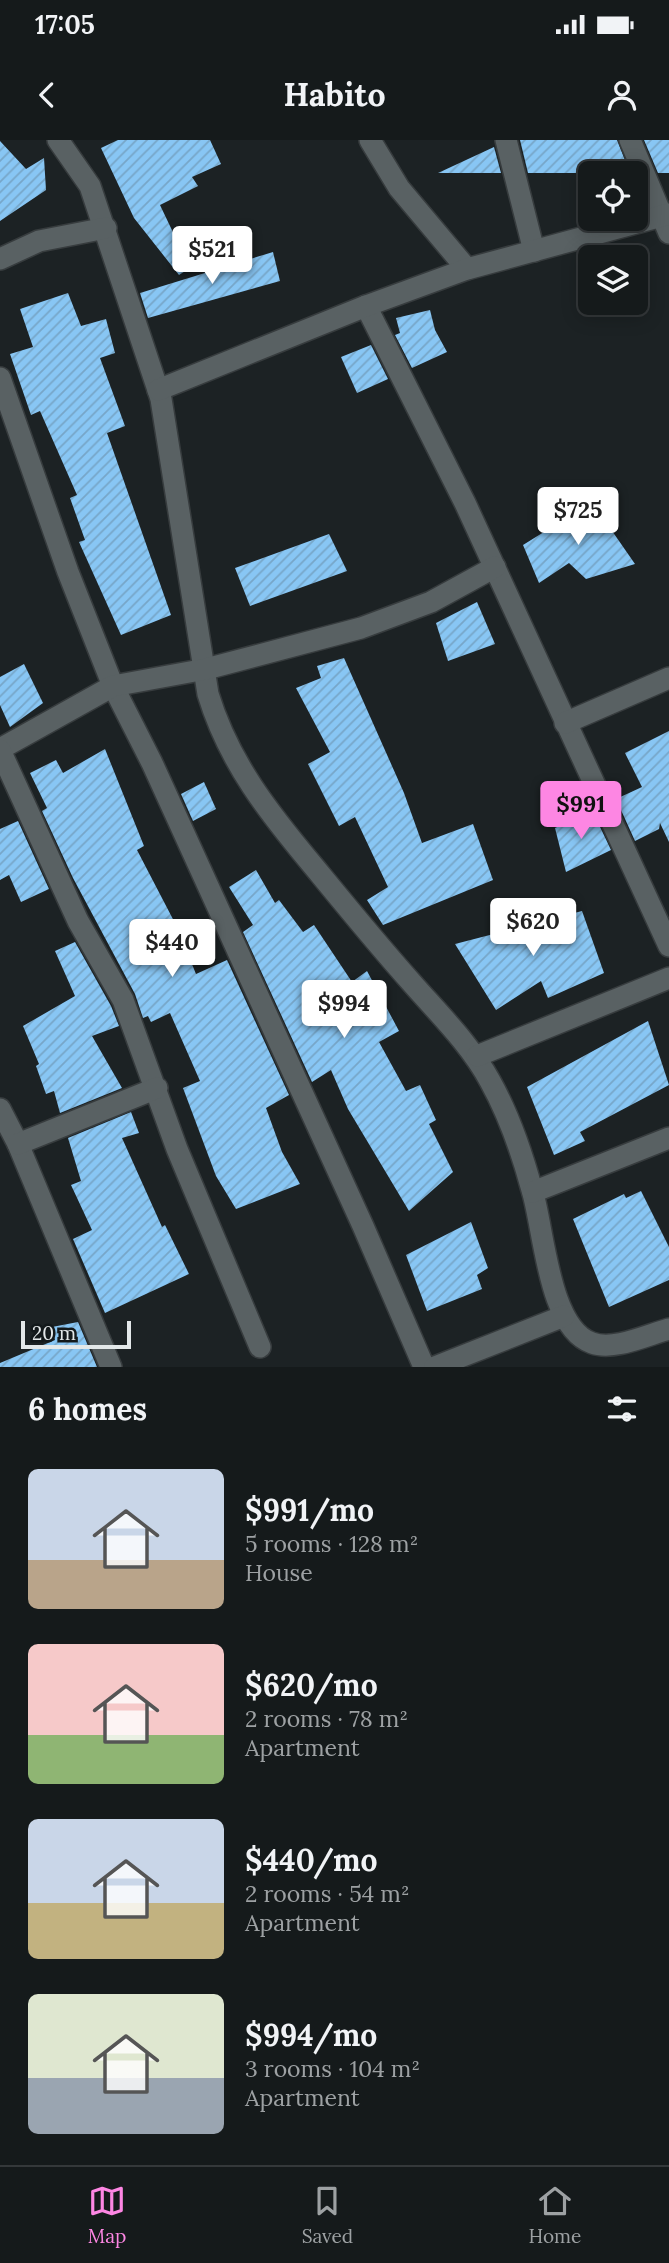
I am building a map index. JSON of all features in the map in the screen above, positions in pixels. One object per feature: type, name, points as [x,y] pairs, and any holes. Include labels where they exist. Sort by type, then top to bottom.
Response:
[{"type":"street","points":[[58,140],[90,186],[158,390],[208,694],[219,730],[259,801],[376,942],[477,1056],[498,1095],[533,1192],[554,1289],[564,1316],[580,1336],[597,1344],[623,1341],[669,1329]]},
{"type":"street","points":[[370,140],[399,188],[431,230],[467,269]]},
{"type":"street","points":[[506,140],[534,251]]},
{"type":"street","points":[[158,390],[366,306],[467,269],[667,221],[630,140]]},
{"type":"street","points":[[0,259],[39,241],[106,228]]},
{"type":"street","points":[[366,306],[495,567],[669,946]]},
{"type":"street","points":[[0,378],[68,572],[113,686],[152,763],[363,1226],[424,1367]]},
{"type":"street","points":[[260,1347],[177,1149],[123,1000],[78,921],[0,750],[113,686],[206,669],[361,628],[431,603],[495,567]]},
{"type":"street","points":[[565,723],[669,678]]},
{"type":"street","points":[[477,1056],[669,978]]},
{"type":"street","points":[[18,1144],[157,1088]]},
{"type":"street","points":[[0,1109],[18,1144],[111,1367]]},
{"type":"street","points":[[533,1192],[669,1138]]},
{"type":"street","points":[[435,1367],[564,1316]]},
{"type":"building","points":[[118,140],[210,140],[221,164],[192,177],[198,186],[160,205],[190,268],[179,275],[134,218],[101,148]]},
{"type":"building","points":[[520,140],[617,140],[625,161],[578,161],[578,173],[528,173]]},
{"type":"building","points":[[644,140],[669,140],[669,173],[658,173]]},
{"type":"building","points":[[0,141],[26,169],[44,158],[46,190],[0,221]]},
{"type":"building","points":[[494,147],[501,173],[438,173]]},
{"type":"building","points":[[273,252],[280,281],[148,318],[140,293]]},
{"type":"building","points":[[68,293],[81,326],[106,319],[115,353],[100,358],[125,426],[107,433],[171,615],[121,635],[79,542],[85,540],[70,498],[77,495],[40,411],[31,415],[10,354],[33,347],[20,309]]},
{"type":"building","points":[[430,310],[435,330],[447,352],[412,368],[395,335],[400,333],[396,318]]},
{"type":"building","points":[[371,345],[388,379],[357,393],[341,357]]},
{"type":"building","points":[[592,502],[635,564],[586,579],[569,563],[539,583],[523,545]]},
{"type":"building","points":[[329,534],[347,571],[250,606],[235,568]]},
{"type":"building","points":[[477,602],[495,644],[448,661],[436,623]]},
{"type":"building","points":[[344,658],[404,793],[422,843],[473,824],[493,880],[383,925],[367,900],[388,887],[355,817],[339,826],[308,764],[330,752],[296,688],[321,678],[317,666]]},
{"type":"building","points":[[24,664],[43,703],[10,727],[0,705],[0,677]]},
{"type":"building","points":[[669,731],[669,842],[660,823],[659,829],[635,841],[616,799],[642,787],[625,753]]},
{"type":"building","points":[[105,749],[144,846],[137,850],[176,925],[196,974],[227,960],[289,1095],[266,1108],[282,1152],[300,1184],[236,1209],[216,1176],[183,1088],[200,1081],[170,1013],[151,1022],[148,1016],[143,1018],[135,994],[73,878],[42,811],[47,808],[30,773],[56,760],[63,773]]},
{"type":"building","points":[[204,782],[216,809],[193,821],[181,794]]},
{"type":"building","points":[[592,810],[611,850],[566,872],[555,828]]},
{"type":"building","points":[[18,821],[49,889],[21,902],[9,875],[0,880],[0,829]]},
{"type":"building","points":[[256,870],[275,903],[279,900],[303,932],[314,925],[352,982],[367,971],[399,1031],[379,1042],[406,1091],[420,1085],[436,1120],[429,1124],[453,1172],[409,1211],[348,1109],[331,1070],[312,1082],[243,932],[253,925],[229,887]]},
{"type":"building","points":[[582,911],[604,973],[548,998],[541,981],[496,1010],[455,944]]},
{"type":"building","points":[[75,942],[111,1006],[119,1026],[92,1036],[122,1088],[60,1113],[54,1091],[46,1094],[36,1066],[39,1064],[23,1026],[75,996],[55,951]]},
{"type":"building","points":[[648,1021],[669,1085],[580,1132],[585,1141],[554,1155],[527,1087]]},
{"type":"building","points":[[131,1112],[139,1133],[122,1138],[162,1227],[165,1225],[189,1274],[105,1313],[73,1239],[92,1230],[71,1185],[81,1181],[68,1138]]},
{"type":"building","points":[[641,1191],[669,1247],[669,1280],[609,1307],[573,1219],[624,1194],[626,1198]]},
{"type":"building","points":[[471,1222],[488,1268],[477,1275],[482,1289],[427,1311],[406,1255]]},
{"type":"building","points":[[78,1322],[97,1367],[0,1367],[0,1363],[55,1340],[52,1327]]}]
